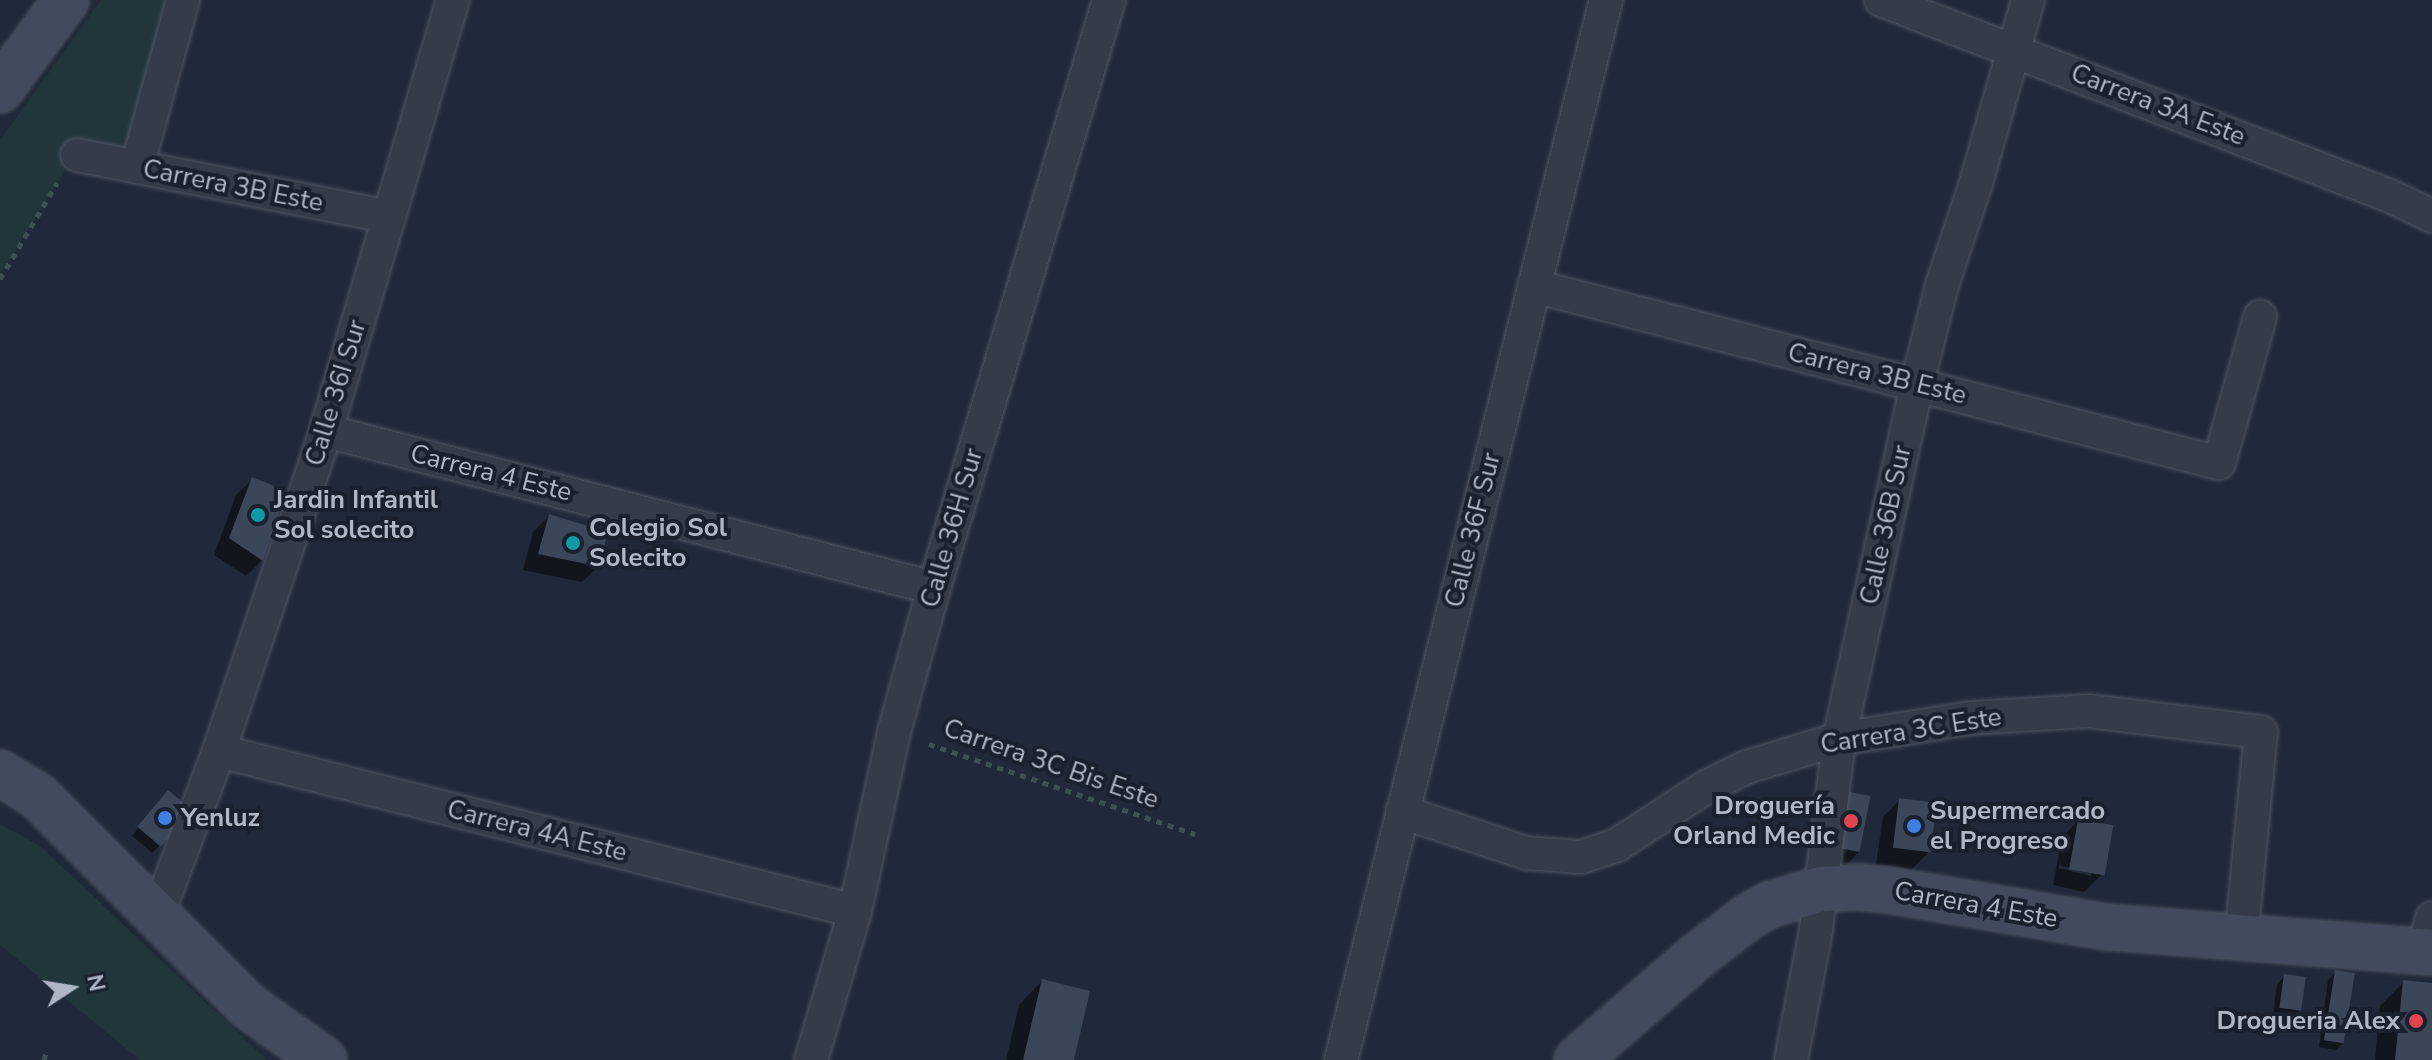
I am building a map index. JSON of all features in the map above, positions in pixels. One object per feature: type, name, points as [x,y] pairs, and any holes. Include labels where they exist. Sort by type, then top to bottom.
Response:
[{"type":"street","points":[[0,90],[66,0]]},
{"type":"street","points":[[137,167],[183,0]]},
{"type":"street","name":"Calle 36I Sur","points":[[157,916],[219,751],[326,431],[453,0]]},
{"type":"street","name":"Calle 36H Sur","points":[[811,1060],[855,911],[894,732],[934,588],[1109,0]]},
{"type":"street","name":"Calle 36F Sur","points":[[1341,1060],[1606,0]]},
{"type":"street","name":"Carrera 3A Este","points":[[1882,0],[2390,196],[2432,216]]},
{"type":"street","name":"Calle 36B Sur","points":[[1791,1060],[1821,889],[1839,739],[1917,384],[1946,272],[2016,50],[2028,0]]},
{"type":"street","name":"Carrera 3B Este","points":[[77,155],[389,217]]},
{"type":"street","name":"Carrera 3B Este","points":[[1534,286],[2219,463],[2260,317]]},
{"type":"street","name":"Carrera 4 Este","points":[[326,431],[934,588]]},
{"type":"street","name":"Carrera 3C Este","points":[[1402,812],[1526,853],[1581,857],[1617,845],[1706,787],[1747,767],[1839,739],[1971,718],[2074,712],[2147,716],[2261,732],[2241,940]]},
{"type":"street","name":"Carrera 4A Este","points":[[219,751],[855,911]]},
{"type":"street","points":[[0,773],[38,796],[248,1006],[324,1060]]},
{"type":"street","name":"Carrera 4 Este","points":[[1577,1060],[1697,956],[1748,917],[1769,905],[1821,889],[1857,887],[1888,890],[2081,923],[2241,940],[2429,940]]},
{"type":"path","points":[[0,279],[77,155]]},
{"type":"path","name":"Carrera 3C Bis Este","points":[[894,732],[1195,834]]},
{"type":"path","points":[[44,1060],[47,1049]]},
{"type":"green space","points":[[101,0],[171,0],[125,158],[76,153],[0,274],[0,140]]},
{"type":"green space","points":[[0,824],[40,846],[267,1060],[140,1060],[0,945]]},
{"type":"building","name":"Jardin Infantil Sol solecito","points":[[252,477],[286,491],[263,561],[229,538]]},
{"type":"building","name":"Colegio Sol Solecito","points":[[549,514],[607,532],[601,567],[538,554]]},
{"type":"building","name":"Yenluz","points":[[168,790],[192,810],[161,847],[137,827]]},
{"type":"building","name":"Droguería Orland Medic","points":[[1839,790],[1870,796],[1860,852],[1828,846]]},
{"type":"building","name":"Supermercado el Progreso","points":[[1899,798],[1937,803],[1931,852],[1893,848]]},
{"type":"building","points":[[2078,819],[2113,825],[2105,875],[2069,869]]},
{"type":"building","points":[[2335,970],[2355,973],[2344,1043],[2324,1040]]},
{"type":"building","points":[[2284,974],[2306,977],[2301,1011],[2279,1008]]},
{"type":"building","points":[[1042,979],[1090,991],[1074,1060],[1023,1060]]},
{"type":"building","name":"Drogueria Alex","points":[[2403,980],[2432,983],[2432,1060],[2395,1060]]},
{"type":"place","name":"Jardin Infantil Sol solecito","points":[[258,515]]},
{"type":"place","name":"Colegio Sol Solecito","points":[[573,543]]},
{"type":"place","name":"Yenluz","points":[[165,818]]},
{"type":"place","name":"Droguería Orland Medic","points":[[1851,821]]},
{"type":"place","name":"Supermercado el Progreso","points":[[1914,826]]},
{"type":"place","name":"Drogueria Alex","points":[[2416,1021]]}]
